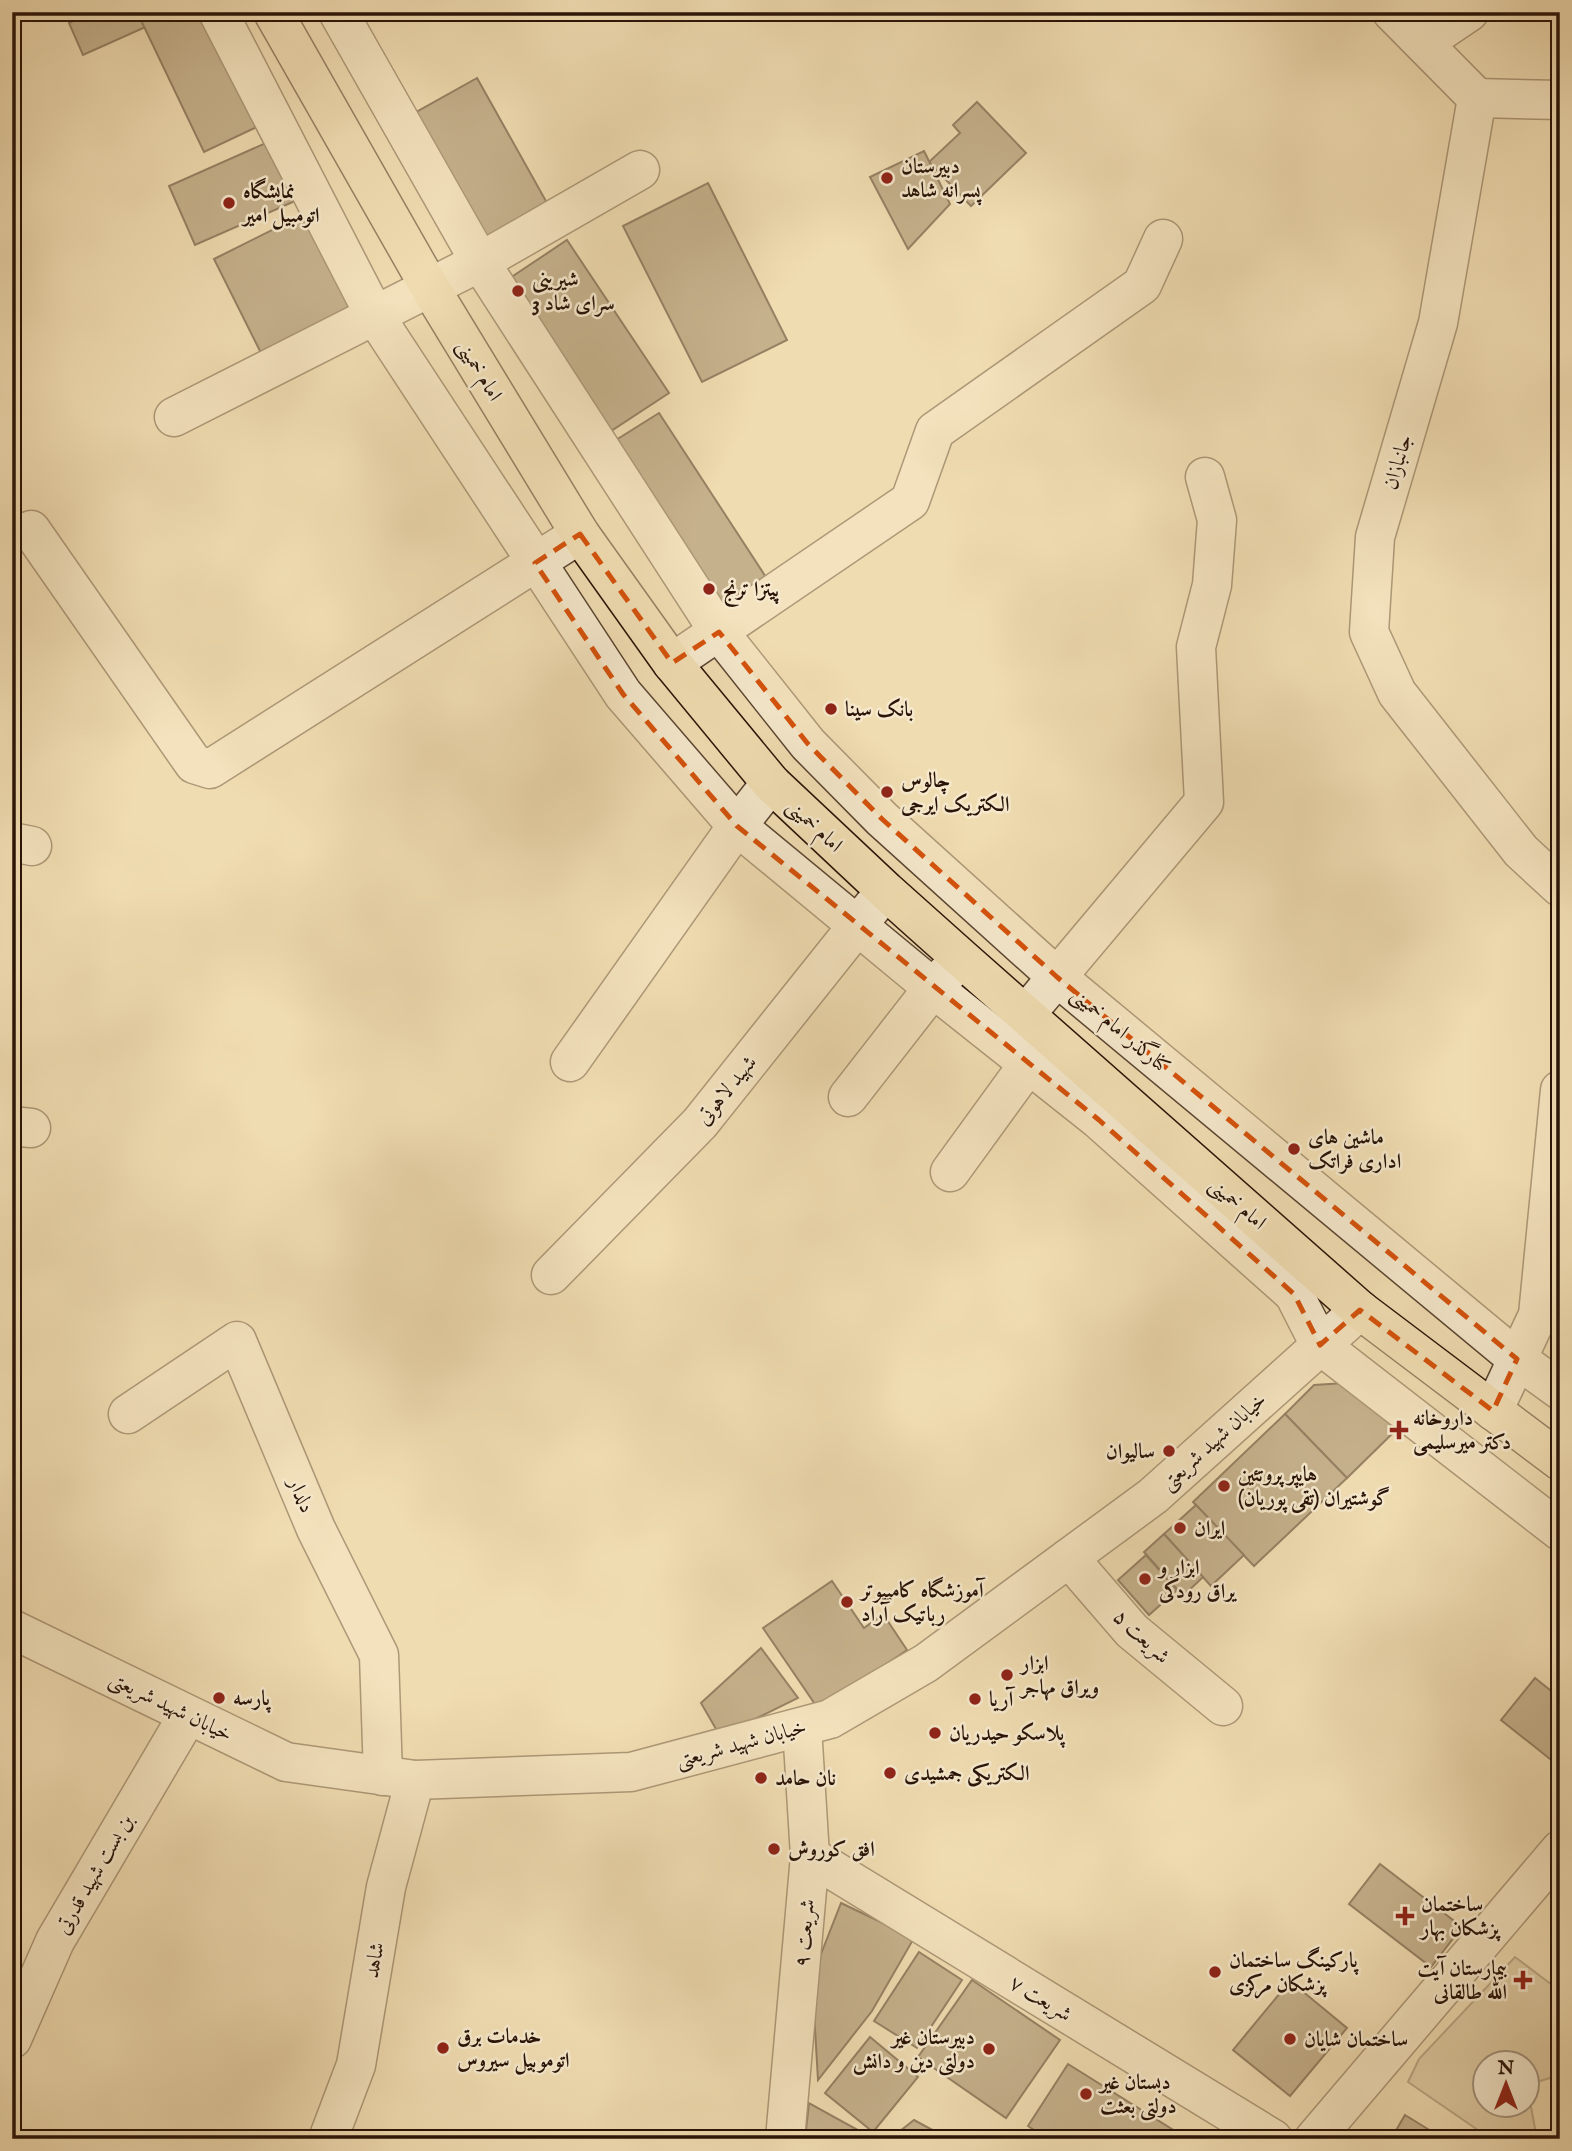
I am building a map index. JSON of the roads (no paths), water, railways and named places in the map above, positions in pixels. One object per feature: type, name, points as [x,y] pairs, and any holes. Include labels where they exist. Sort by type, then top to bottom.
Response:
[{"type":"main road","name":"امام خمینی","points":[[273,12],[429,286],[580,534],[672,663],[771,783],[961,958],[1034,1038],[1360,1310],[1560,1461]]},
{"type":"street","points":[[218,12],[375,316],[623,694],[737,827],[933,988],[1034,1038],[1099,1120],[1294,1294],[1320,1345],[1560,1531]]},
{"type":"street","name":"کنارگذر امام خمینی","points":[[338,12],[480,262],[719,632],[808,744],[882,819],[1057,977],[1517,1359],[1560,1391]]},
{"type":"street","points":[[1392,12],[1477,98],[1560,100]]},
{"type":"street","points":[[1423,43],[1469,12]]},
{"type":"street","name":"جانبازان","points":[[1477,98],[1437,323],[1375,537],[1370,632],[1397,693],[1521,851],[1560,887]]},
{"type":"street","points":[[174,417],[480,262],[640,170]]},
{"type":"street","points":[[672,663],[910,501],[935,431],[1142,285],[1163,239]]},
{"type":"street","points":[[950,1172],[1034,1038],[1057,977],[1204,802],[1196,647],[1212,585],[1217,520],[1205,477]]},
{"type":"street","points":[[31,530],[194,764],[210,769],[580,534]]},
{"type":"street","points":[[570,1062],[771,783]]},
{"type":"street","name":"شهید لاهوتی","points":[[551,1275],[700,1123],[886,891]]},
{"type":"street","points":[[848,1097],[933,988],[961,958]]},
{"type":"street","points":[[1493,1410],[1538,1315],[1560,1090]]},
{"type":"street","name":"خیابان شهید شریعتی","points":[[12,1629],[286,1762],[399,1778],[631,1772],[830,1719],[926,1663],[1153,1496],[1360,1310]]},
{"type":"street","name":"دلدار","points":[[128,1413],[237,1340],[316,1529],[379,1655],[399,1778]]},
{"type":"street","name":"شریعت ۵","points":[[1069,1558],[1132,1631],[1223,1706]]},
{"type":"street","name":"بن بست شهید قدرتی","points":[[12,2039],[55,1941],[188,1715]]},
{"type":"street","name":"شریعت ۹","points":[[785,2139],[810,1856],[802,1727]]},
{"type":"street","name":"شاهد","points":[[328,2139],[356,2065],[386,1887],[399,1778]]},
{"type":"street","points":[[1314,2139],[1560,1850]]},
{"type":"street","name":"شریعت ۷","points":[[810,1856],[1123,2035],[1273,2139]]},
{"type":"place","name":"دبیرستان پسرانه شاهد","points":[[887,178]]},
{"type":"place","name":"نمایشگاه اتومبیل امیر","points":[[229,203]]},
{"type":"place","name":"شیرینی سرای شاد 3","points":[[518,291]]},
{"type":"place","name":"پیتزا ترنج","points":[[709,589]]},
{"type":"place","name":"بانک سینا","points":[[831,709]]},
{"type":"place","name":"چالوس الکتریک ایرجی","points":[[887,792]]},
{"type":"place","name":"ماشین های اداری فراتک","points":[[1294,1149]]},
{"type":"place","name":"داروخانه دکتر میرسلیمی","points":[[1399,1430]]},
{"type":"place","name":"سالیوان","points":[[1169,1451]]},
{"type":"place","name":"هایپر پروتئین گوشتیران (تقی پوریان)","points":[[1224,1486]]},
{"type":"place","name":"ایران","points":[[1180,1528]]},
{"type":"place","name":"ابزار و یراق رودکی","points":[[1145,1579]]},
{"type":"place","name":"آموزشگاه کامپیوتر رباتیک آراد","points":[[847,1602]]},
{"type":"place","name":"ابزار ویراق مهاجر","points":[[1007,1675]]},
{"type":"place","name":"پارسه","points":[[219,1698]]},
{"type":"place","name":"آریا","points":[[975,1699]]},
{"type":"place","name":"پلاسکو حیدریان","points":[[935,1733]]},
{"type":"place","name":"الکتریکی جمشیدی","points":[[890,1773]]},
{"type":"place","name":"نان حامد","points":[[761,1778]]},
{"type":"place","name":"افق کوروش","points":[[774,1849]]},
{"type":"place","name":"ساختمان پزشکان بهار","points":[[1405,1916]]},
{"type":"place","name":"پارکینگ ساختمان پزشکان مرکزی","points":[[1215,1972]]},
{"type":"place","name":"بیمارستان آیت الله طالقانی","points":[[1523,1980]]},
{"type":"place","name":"ساختمان شایان","points":[[1290,2039]]},
{"type":"place","name":"خدمات برق اتوموبیل سیروس","points":[[443,2048]]},
{"type":"place","name":"دبیرستان غیر دولتی دین و دانش","points":[[989,2049]]},
{"type":"place","name":"دبستان غیر دولتی بعثت","points":[[1086,2094]]}]
